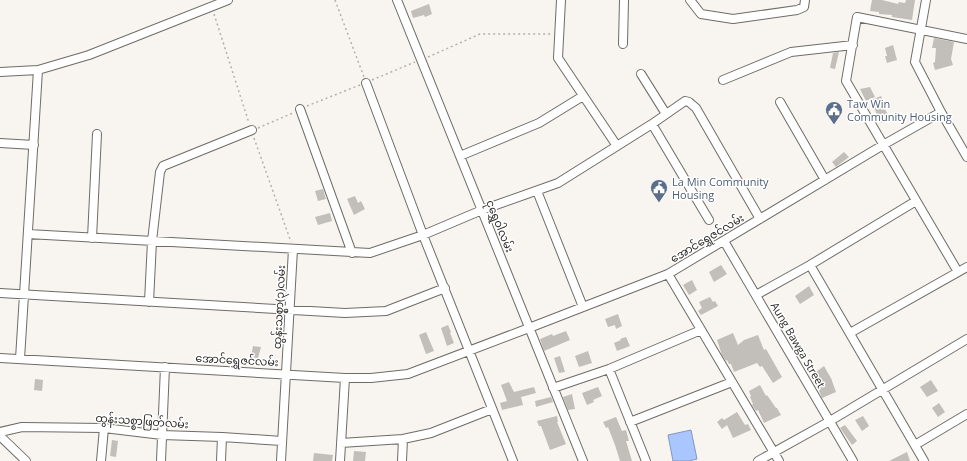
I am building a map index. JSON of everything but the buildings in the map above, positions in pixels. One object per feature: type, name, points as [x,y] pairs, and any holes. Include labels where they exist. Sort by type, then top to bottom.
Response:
[{"type":"street","points":[[0,72],[38,70],[89,55],[228,0]]},
{"type":"street","points":[[398,2],[407,0]]},
{"type":"street","points":[[561,0],[558,58],[617,146]]},
{"type":"street","points":[[623,44],[624,0]]},
{"type":"street","points":[[690,0],[701,14],[733,19],[797,10],[804,7],[805,0]]},
{"type":"street","points":[[926,0],[915,62],[941,112],[967,157]]},
{"type":"street","name":"ငုရွှေဝါလမ်း","points":[[398,2],[583,461]]},
{"type":"street","points":[[958,272],[846,81],[858,17],[967,38]]},
{"type":"street","points":[[723,80],[791,52],[852,45]]},
{"type":"street","points":[[20,359],[38,70]]},
{"type":"street","points":[[641,74],[666,114]]},
{"type":"street","points":[[366,82],[424,235],[513,461]]},
{"type":"street","points":[[460,156],[539,123],[583,96]]},
{"type":"street","points":[[28,234],[370,253],[424,235],[482,210],[558,183],[652,124],[685,101],[689,102],[696,108],[760,219]]},
{"type":"street","points":[[780,102],[825,180]]},
{"type":"street","points":[[300,109],[352,252]]},
{"type":"street","name":"အောင်ရွှေဇင်လမ်း","points":[[0,358],[345,378],[371,378],[408,374],[668,274],[883,145],[941,112]]},
{"type":"street","points":[[652,124],[709,220]]},
{"type":"street","points":[[149,302],[152,241],[160,172],[163,166],[252,130]]},
{"type":"street","points":[[92,238],[97,134]]},
{"type":"street","points":[[0,143],[34,144]]},
{"type":"street","points":[[537,191],[583,307]]},
{"type":"street","points":[[756,295],[810,265],[916,201]]},
{"type":"street","name":"Aung Bawga Street","points":[[724,240],[853,461]]},
{"type":"street","name":"ထွန်းသစ္စာ(၃)လမ်း","points":[[281,461],[293,249]]},
{"type":"street","points":[[810,265],[924,461]]},
{"type":"street","points":[[850,333],[967,267]]},
{"type":"street","points":[[668,274],[779,461]]},
{"type":"street","points":[[0,293],[345,314],[386,311],[445,288]]},
{"type":"street","points":[[553,388],[609,369],[701,330]]},
{"type":"street","points":[[758,461],[830,421],[967,339]]},
{"type":"street","points":[[161,461],[165,367]]},
{"type":"street","points":[[609,369],[646,461]]},
{"type":"street","points":[[340,461],[345,378]]},
{"type":"street","points":[[630,422],[732,382]]},
{"type":"street","points":[[342,443],[403,439],[431,434],[492,409]]},
{"type":"street","points":[[914,445],[967,414]]},
{"type":"street","name":"ထွန်းသစ္စာဖြတ်လမ်း","points":[[0,432],[22,427],[104,428],[162,435],[282,441]]},
{"type":"street","points":[[101,461],[104,428]]},
{"type":"street","points":[[0,436],[26,461]]},
{"type":"street","points":[[221,461],[222,437]]},
{"type":"street","points":[[402,461],[403,439]]},
{"type":"path","points":[[335,0],[366,82]]},
{"type":"path","points":[[252,130],[480,34],[559,34]]},
{"type":"water","points":[[691,430],[697,459],[689,461],[673,461],[668,435]]},
{"type":"place","name":"Taw Win Community Housing","points":[[834,125]]},
{"type":"place","name":"La Min Community Housing","points":[[659,203]]}]
